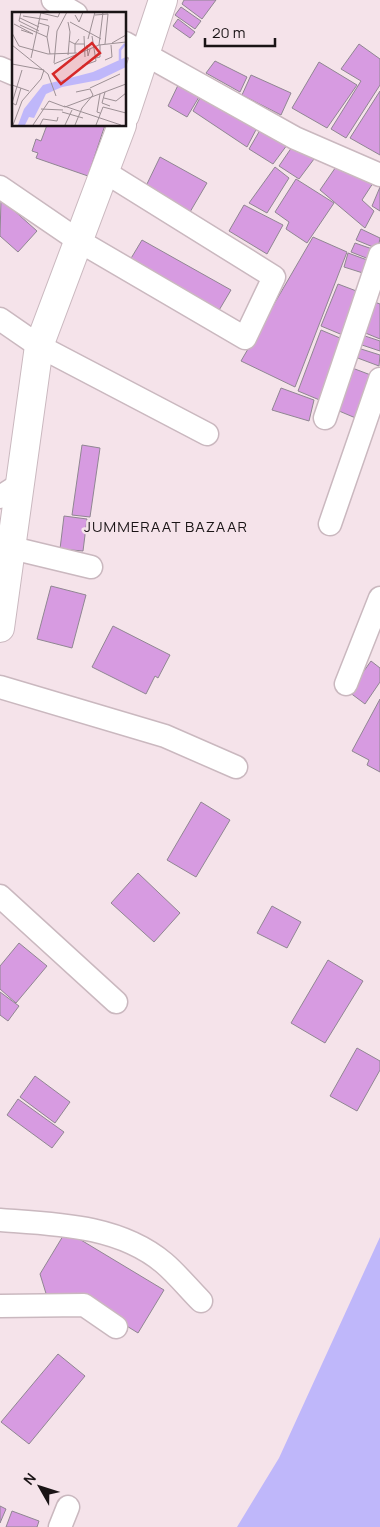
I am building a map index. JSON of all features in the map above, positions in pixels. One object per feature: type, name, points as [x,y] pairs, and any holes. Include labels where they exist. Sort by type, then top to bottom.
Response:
[{"type":"main road","points":[[126,108],[134,49],[163,0]]},
{"type":"main road","points":[[0,628],[12,548],[11,490],[39,346],[122,126]]},
{"type":"street","points":[[53,0],[73,12]]},
{"type":"street","points":[[134,49],[295,138],[380,174]]},
{"type":"street","points":[[0,68],[12,73]]},
{"type":"street","points":[[0,186],[79,240],[245,338],[274,277],[105,172]]},
{"type":"street","points":[[325,418],[380,255]]},
{"type":"street","points":[[0,319],[39,346],[208,434]]},
{"type":"street","points":[[330,524],[380,379]]},
{"type":"street","points":[[12,548],[91,567]]},
{"type":"street","points":[[346,684],[380,598]]},
{"type":"street","points":[[0,687],[165,736],[236,767]]},
{"type":"street","points":[[0,896],[116,1002]]},
{"type":"street","points":[[0,1220],[62,1224],[122,1238],[163,1262],[201,1301]]},
{"type":"street","points":[[0,1306],[84,1305],[116,1327]]},
{"type":"shaded area","points":[[380,1237],[380,1527],[237,1527],[279,1458]]},
{"type":"building","points":[[184,0],[216,0],[202,19],[182,4]]},
{"type":"building","points":[[181,7],[201,21],[195,29],[175,15]]},
{"type":"building","points":[[178,19],[195,32],[190,38],[173,26]]},
{"type":"building","points":[[359,44],[380,59],[380,85],[346,138],[331,129],[361,81],[341,69]]},
{"type":"building","points":[[215,61],[247,77],[240,92],[206,73]]},
{"type":"building","points":[[319,62],[357,85],[327,128],[292,108]]},
{"type":"building","points":[[251,75],[291,93],[281,115],[242,95]]},
{"type":"building","points":[[181,79],[202,92],[187,117],[168,106]]},
{"type":"building","points":[[380,91],[380,155],[350,138]]},
{"type":"building","points":[[201,96],[259,124],[247,147],[193,111]]},
{"type":"building","points":[[263,125],[290,141],[273,164],[249,149]]},
{"type":"building","points":[[47,126],[105,126],[88,176],[36,158],[38,153],[32,151],[36,139],[41,141]]},
{"type":"building","points":[[294,144],[314,159],[299,179],[279,166]]},
{"type":"building","points":[[160,157],[207,183],[190,212],[146,186]]},
{"type":"building","points":[[340,161],[375,180],[362,200],[374,211],[365,228],[320,190]]},
{"type":"building","points":[[275,167],[289,178],[267,213],[249,203]]},
{"type":"building","points":[[296,179],[334,203],[307,243],[286,229],[289,222],[275,212]]},
{"type":"building","points":[[380,187],[380,211],[372,206]]},
{"type":"building","points":[[1,199],[37,231],[18,252],[0,236]]},
{"type":"building","points":[[244,205],[283,225],[267,254],[229,231]]},
{"type":"building","points":[[361,229],[380,238],[378,249],[356,240]]},
{"type":"building","points":[[313,237],[347,252],[295,387],[241,361]]},
{"type":"building","points":[[142,240],[231,290],[215,317],[127,265]]},
{"type":"building","points":[[355,243],[378,251],[374,261],[351,252]]},
{"type":"building","points":[[348,253],[370,261],[366,274],[344,267]]},
{"type":"building","points":[[338,284],[359,292],[345,336],[321,326]]},
{"type":"building","points":[[372,301],[380,304],[380,339],[363,332]]},
{"type":"building","points":[[321,330],[347,341],[322,401],[298,391]]},
{"type":"building","points":[[362,335],[380,341],[380,351],[359,344]]},
{"type":"building","points":[[358,348],[380,355],[379,366],[355,357]]},
{"type":"building","points":[[347,366],[376,377],[358,419],[332,408]]},
{"type":"building","points":[[281,388],[314,400],[309,421],[272,410]]},
{"type":"building","points":[[82,445],[100,448],[90,517],[72,515]]},
{"type":"building","points":[[64,516],[87,519],[83,551],[60,549]]},
{"type":"building","points":[[51,586],[86,595],[72,648],[37,639]]},
{"type":"building","points":[[113,626],[170,655],[158,678],[155,676],[146,694],[92,667]]},
{"type":"building","points":[[371,661],[380,668],[380,682],[365,704],[349,692]]},
{"type":"building","points":[[380,699],[380,772],[367,765],[369,760],[352,751]]},
{"type":"building","points":[[201,802],[230,820],[196,877],[167,860]]},
{"type":"building","points":[[138,873],[180,913],[154,942],[111,903]]},
{"type":"building","points":[[272,906],[301,922],[287,948],[257,933]]},
{"type":"building","points":[[19,943],[47,966],[16,1003],[0,989],[0,966]]},
{"type":"building","points":[[328,960],[363,981],[325,1043],[291,1023]]},
{"type":"building","points":[[0,992],[19,1006],[8,1021],[0,1015]]},
{"type":"building","points":[[357,1048],[380,1061],[380,1070],[357,1111],[330,1096]]},
{"type":"building","points":[[35,1076],[70,1102],[55,1123],[20,1097]]},
{"type":"building","points":[[18,1099],[64,1132],[52,1148],[7,1115]]},
{"type":"building","points":[[66,1231],[164,1290],[138,1333],[80,1297],[48,1300],[40,1274]]},
{"type":"building","points":[[58,1354],[85,1376],[29,1444],[1,1422]]},
{"type":"building","points":[[0,1506],[6,1509],[0,1523]]},
{"type":"building","points":[[12,1511],[39,1521],[37,1527],[6,1527]]},
{"type":"district","name":"JUMMERAAT BAZAAR","points":[[166,526]]}]
